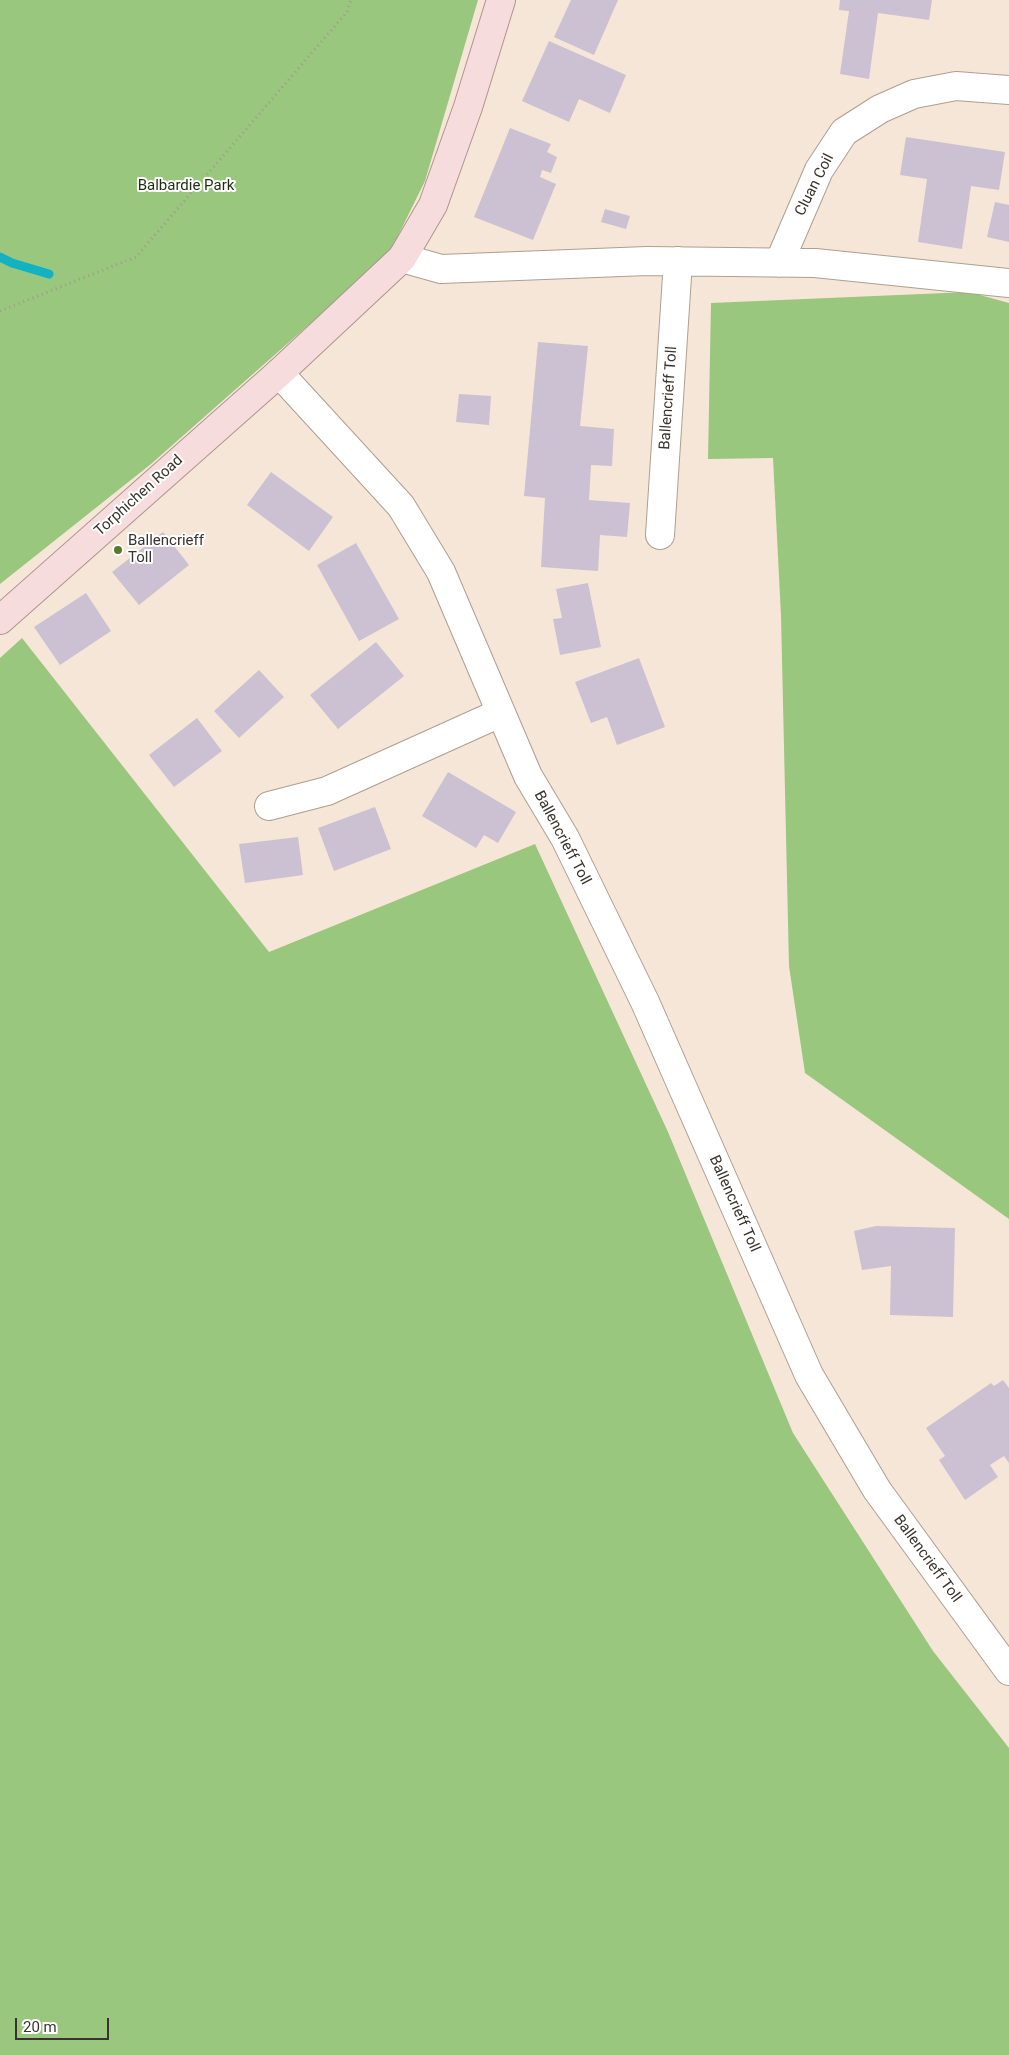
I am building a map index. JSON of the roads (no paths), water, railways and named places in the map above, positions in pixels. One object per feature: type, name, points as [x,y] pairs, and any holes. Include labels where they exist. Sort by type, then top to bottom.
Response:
[{"type":"main road","name":"Torphichen Road","points":[[0,620],[279,373],[402,258],[433,204],[468,107],[502,0]]},
{"type":"street","name":"Cluan Coil","points":[[779,263],[819,170],[844,132],[880,109],[914,94],[956,86],[1009,90]]},
{"type":"street","points":[[402,258],[441,269],[678,261],[816,263],[1009,282]]},
{"type":"street","name":"Ballencrieff Toll","points":[[660,535],[678,261]]},
{"type":"street","name":"Ballencrieff Toll","points":[[279,373],[401,506],[441,572],[528,776],[565,838],[645,1002],[809,1375],[877,1490],[1009,1671]]},
{"type":"street","points":[[268,806],[327,791],[500,713]]},
{"type":"waterway","points":[[0,257],[12,263],[49,274]]},
{"type":"place","name":"Ballencrieff Toll","points":[[118,550]]},
{"type":"park label","name":"Balbardie Park","points":[[186,186]]}]
